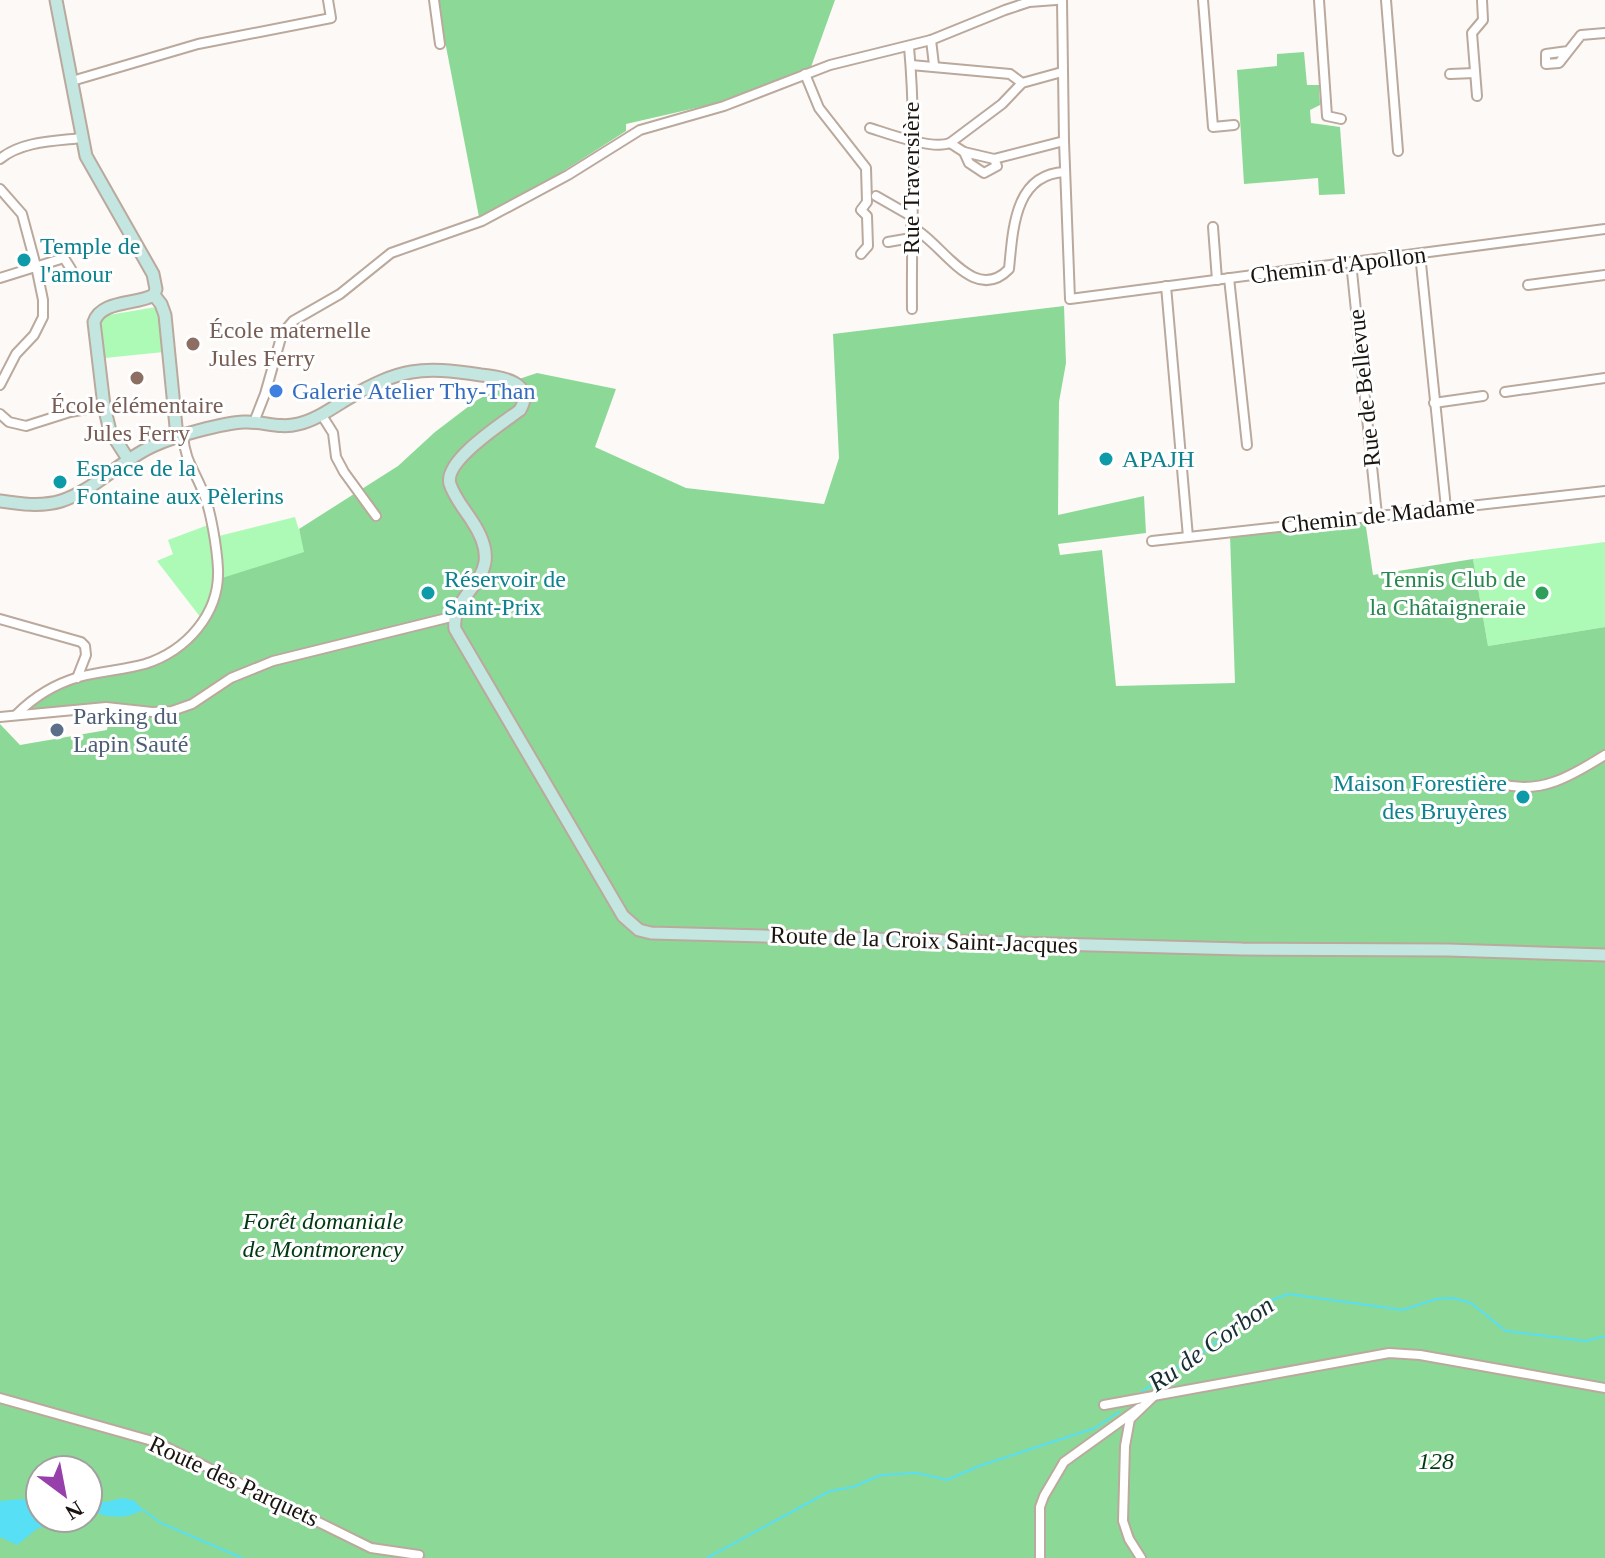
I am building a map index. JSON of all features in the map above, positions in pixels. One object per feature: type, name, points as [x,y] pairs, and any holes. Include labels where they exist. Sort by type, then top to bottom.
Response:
[{"type":"street","points":[[56,0],[89,161],[153,274],[154,295]]},
{"type":"street","points":[[72,81],[198,44],[331,18],[328,0]]},
{"type":"street","points":[[434,0],[440,44]]},
{"type":"street","points":[[254,422],[282,334],[293,321],[340,294],[391,253],[482,221],[568,175],[640,130],[724,106],[830,65],[931,40],[1029,2],[1056,0]]},
{"type":"street","points":[[911,227],[929,238],[964,274],[987,280],[998,278],[1009,269],[1014,222],[1020,202],[1039,178],[1048,173],[1065,172],[1062,0]]},
{"type":"street","points":[[1203,0],[1213,127],[1234,125]]},
{"type":"street","points":[[1319,0],[1327,116],[1341,119]]},
{"type":"street","points":[[1386,0],[1398,151]]},
{"type":"street","points":[[1477,96],[1472,33],[1483,20],[1482,0]]},
{"type":"street","points":[[1568,51],[1581,35],[1605,33]]},
{"type":"street","points":[[931,40],[934,65]]},
{"type":"street","name":"Rue Traversière","points":[[909,47],[914,141],[912,309]]},
{"type":"street","points":[[911,65],[1010,74],[1022,83]]},
{"type":"street","points":[[870,128],[914,141],[945,145],[1002,104],[1022,83],[1062,72]]},
{"type":"street","points":[[1450,74],[1475,73]]},
{"type":"street","points":[[805,74],[819,108],[866,168],[867,202],[861,210],[867,216],[868,246],[861,254]]},
{"type":"street","points":[[0,159],[37,143],[82,138]]},
{"type":"street","points":[[950,143],[964,152],[994,159],[1064,141]]},
{"type":"street","points":[[964,152],[969,163],[984,173],[997,166],[994,159]]},
{"type":"street","name":"Chemin d'Apollon","points":[[1065,172],[1070,299],[1605,229]]},
{"type":"street","points":[[0,189],[22,214],[43,300],[43,317],[34,335],[16,354],[0,385]]},
{"type":"street","points":[[876,196],[911,216]]},
{"type":"street","points":[[1213,227],[1217,280]]},
{"type":"street","points":[[888,242],[911,238]]},
{"type":"street","points":[[1420,254],[1446,508]]},
{"type":"street","points":[[0,278],[64,258],[71,269]]},
{"type":"street","name":"Rue de Bellevue","points":[[1351,262],[1377,515]]},
{"type":"street","points":[[1528,285],[1605,275]]},
{"type":"street","points":[[1229,278],[1247,445]]},
{"type":"street","points":[[1166,286],[1188,537]]},
{"type":"street","points":[[128,459],[110,431],[104,406],[95,318],[106,308],[154,295]]},
{"type":"street","points":[[16,715],[47,691],[77,678],[145,664],[173,652],[197,630],[213,602],[218,568],[213,539],[204,493],[187,461],[180,436],[167,329],[161,304],[154,295]]},
{"type":"street","points":[[0,501],[26,505],[59,502],[128,459],[180,436],[241,422],[291,425],[321,414],[375,383],[411,370],[501,377],[519,385],[525,397],[520,410],[473,446],[449,476],[453,491],[483,542],[485,564],[455,616],[273,661],[231,678],[192,704],[172,711],[106,707],[0,717]]},
{"type":"street","points":[[1505,392],[1605,378]]},
{"type":"street","points":[[1434,403],[1483,396]]},
{"type":"street","points":[[0,414],[9,422],[26,426],[70,412],[104,406]]},
{"type":"street","points":[[321,414],[333,433],[336,457],[344,472],[376,516]]},
{"type":"street","name":"Chemin de Madame","points":[[1152,541],[1605,491]]},
{"type":"street","name":"Route de la Croix Saint-Jacques","points":[[455,616],[458,637],[527,755],[623,916],[639,930],[651,933],[1242,949],[1448,950],[1605,955]]},
{"type":"street","points":[[0,619],[81,642],[86,655],[77,678]]},
{"type":"street","points":[[1502,784],[1516,788],[1542,787],[1605,755]]},
{"type":"street","points":[[1104,1405],[1389,1353],[1420,1355],[1605,1388]]},
{"type":"street","points":[[1040,1558],[1040,1507],[1064,1462],[1157,1394]]},
{"type":"street","name":"Route des Parquets","points":[[0,1398],[156,1442],[371,1548],[419,1555]]},
{"type":"street","points":[[1139,1408],[1130,1419],[1125,1446],[1122,1505],[1125,1531],[1141,1558]]},
{"type":"green space","points":[[437,0],[835,0],[811,67],[722,102],[626,124],[626,131],[551,179],[479,217]]},
{"type":"green space","points":[[1304,52],[1307,85],[1319,85],[1320,105],[1310,110],[1311,123],[1340,127],[1345,194],[1319,195],[1318,178],[1244,184],[1237,70],[1277,66],[1277,54]]},
{"type":"green space","name":"Forêt domaniale de Montmorency","points":[[1064,306],[1066,363],[1059,402],[1058,515],[1144,496],[1146,533],[1058,544],[1060,555],[1102,550],[1116,686],[1235,683],[1230,535],[1315,528],[1365,520],[1373,575],[1473,559],[1488,646],[1605,627],[1605,1558],[0,1558],[0,724],[20,745],[107,730],[111,707],[16,715],[30,703],[71,680],[143,663],[173,651],[197,630],[219,579],[304,552],[299,529],[398,466],[477,400],[513,381],[537,373],[616,389],[595,447],[686,488],[824,504],[839,458],[833,334]]},
{"type":"green space","points":[[156,307],[164,352],[105,358],[100,321],[103,316]]},
{"type":"green space","points":[[295,517],[333,644],[173,652],[215,602],[215,537]]},
{"type":"green space","points":[[208,525],[216,564],[216,586],[201,618],[157,561],[173,554],[168,540]]},
{"type":"green space","name":"Tennis Club de la Châtaigneraie","points":[[1605,542],[1605,627],[1488,646],[1473,559]]},
{"type":"water","points":[[123,1498],[135,1501],[143,1510],[120,1517],[109,1516],[104,1515],[105,1502]]},
{"type":"water","points":[[24,1499],[24,1534],[31,1534],[17,1545],[0,1537],[0,1501]]},
{"type":"waterway","name":"Ru de Corbon","points":[[1139,1394],[1203,1352],[1267,1302],[1288,1294],[1403,1310],[1436,1299],[1453,1298],[1471,1303],[1506,1331],[1586,1341],[1605,1336]]},
{"type":"waterway","name":"Ru de Corbon","points":[[707,1558],[830,1491],[853,1487],[881,1475],[917,1473],[947,1480],[979,1466],[1095,1428],[1119,1412]]},
{"type":"waterway","name":"Ru de Corbon","points":[[143,1510],[161,1523],[242,1558]]},
{"type":"place","name":"Temple de l'amour","points":[[24,260]]},
{"type":"place","name":"École maternelle Jules Ferry","points":[[193,344]]},
{"type":"place","name":"École élémentaire Jules Ferry","points":[[137,378]]},
{"type":"place","name":"Galerie Atelier Thy-Than","points":[[276,391]]},
{"type":"place","name":"APAJH","points":[[1106,459]]},
{"type":"place","name":"Espace de la Fontaine aux Pèlerins","points":[[60,482]]},
{"type":"place","name":"Réservoir de Saint-Prix","points":[[428,593]]},
{"type":"place","name":"Tennis Club de la Châtaigneraie","points":[[1542,593]]},
{"type":"place","name":"Parking du Lapin Sauté","points":[[57,730]]},
{"type":"place","name":"Maison Forestière des Bruyères","points":[[1523,797]]},
{"type":"park label","name":"128","points":[[1436,1461]]}]
